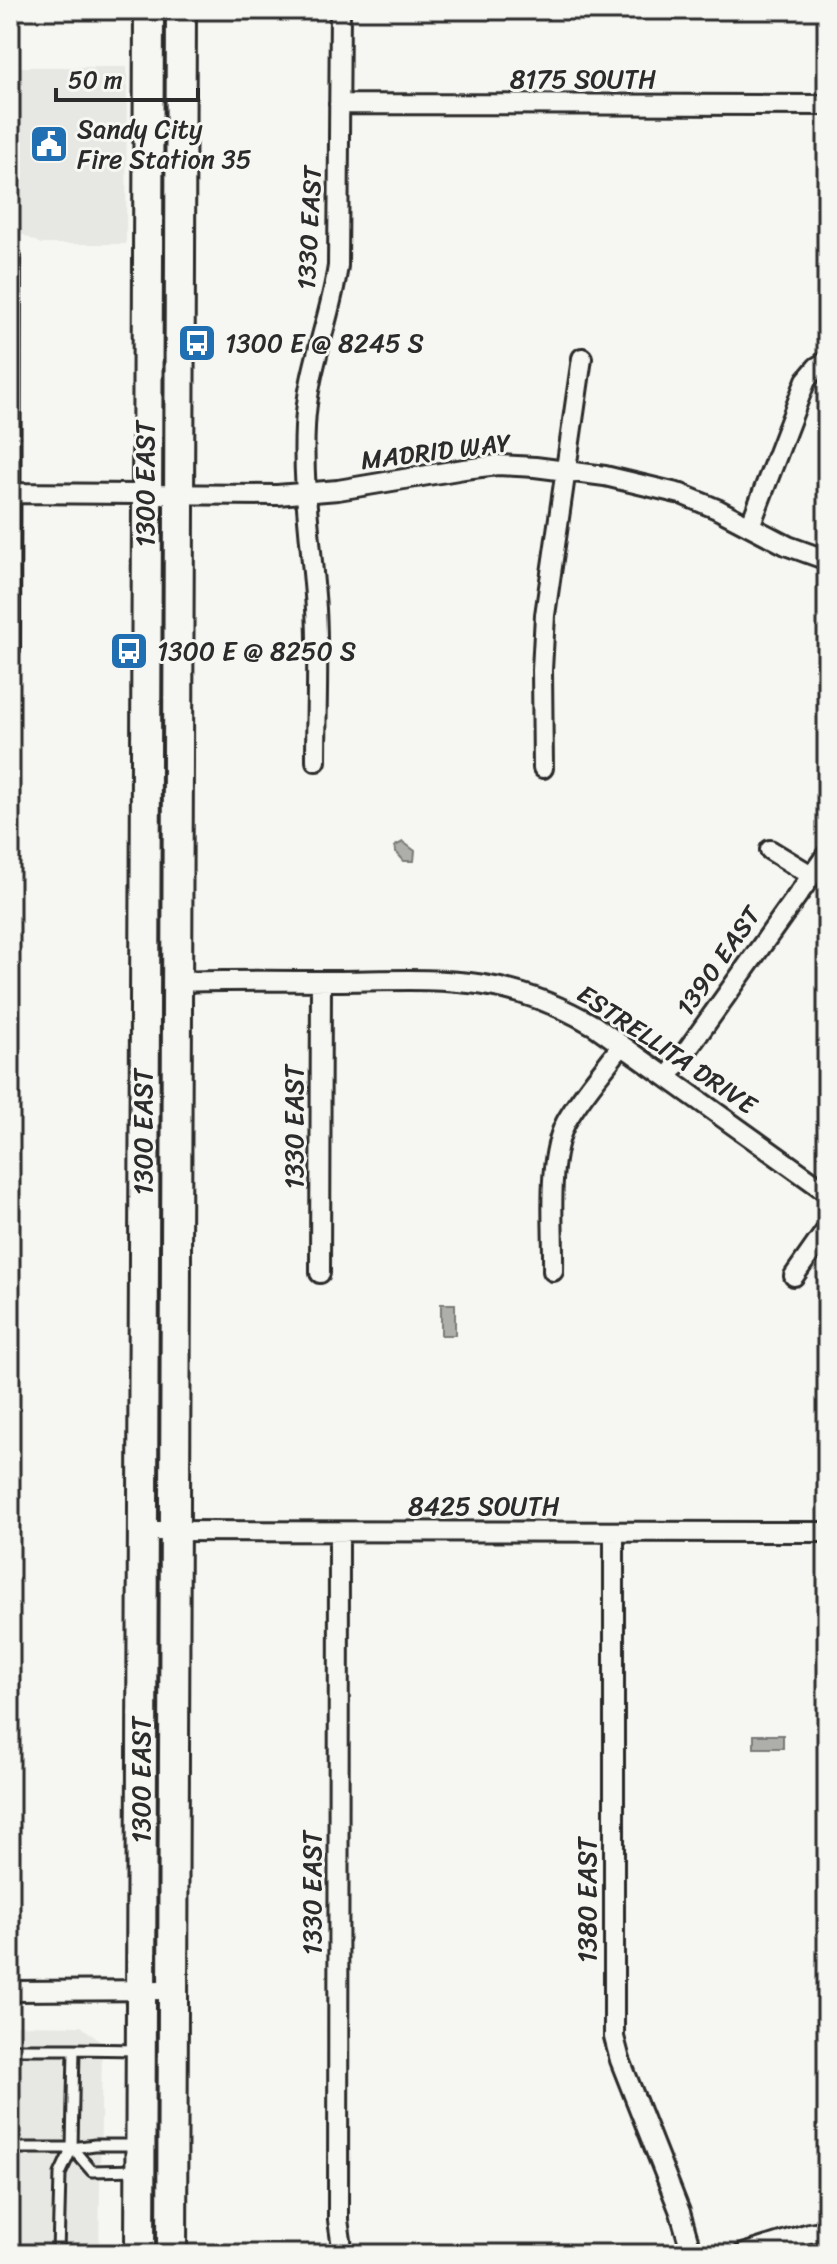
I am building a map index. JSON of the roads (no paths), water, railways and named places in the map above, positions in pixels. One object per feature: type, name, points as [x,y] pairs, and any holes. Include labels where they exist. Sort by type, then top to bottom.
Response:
[{"type":"main road","name":"1300 EAST","points":[[140,2254],[149,10]]},
{"type":"main road","name":"1300 EAST","points":[[172,2254],[181,10]]},
{"type":"main road","points":[[141,2158],[172,2152]]},
{"type":"street","name":"1330 EAST","points":[[316,761],[316,609],[310,552],[305,428],[312,368],[335,290],[338,266],[340,10]]},
{"type":"street","name":"8175 SOUTH","points":[[339,104],[827,105]]},
{"type":"street","points":[[10,649],[11,258]]},
{"type":"street","points":[[543,768],[545,615],[582,358]]},
{"type":"street","points":[[750,526],[802,390],[817,367],[827,361]]},
{"type":"street","name":"MADRID WAY","points":[[10,493],[307,493],[498,465],[605,476],[681,494],[788,546],[827,560]]},
{"type":"street","points":[[770,850],[811,875]]},
{"type":"street","name":"1390 EAST","points":[[668,1077],[827,854]]},
{"type":"street","name":"ESTRELLITA DRIVE","points":[[176,982],[443,980],[492,985],[542,999],[569,1010],[668,1077],[827,1192]]},
{"type":"street","name":"1330 EAST","points":[[320,1273],[321,981]]},
{"type":"street","points":[[553,1271],[554,1182],[557,1152],[565,1125],[621,1046]]},
{"type":"street","points":[[794,1276],[827,1229]]},
{"type":"street","name":"8425 SOUTH","points":[[142,1531],[827,1532]]},
{"type":"street","name":"1330 EAST","points":[[339,1532],[338,2220],[343,2254]]},
{"type":"street","name":"1380 EAST","points":[[614,1532],[614,2037],[620,2060],[680,2212],[692,2254]]},
{"type":"street","points":[[10,1991],[171,1990]]},
{"type":"street","points":[[743,2254],[827,2230]]},
{"type":"lane","points":[[10,2049],[141,2051]]},
{"type":"lane","points":[[58,2254],[60,2174],[72,2148],[74,2049]]},
{"type":"lane","points":[[10,2148],[95,2145],[141,2158]]},
{"type":"lane","points":[[72,2148],[92,2171],[141,2158]]},
{"type":"place","name":"Sandy City Fire Station 35","points":[[49,144]]},
{"type":"place","name":"1300 E @ 8245 S","points":[[197,343]]},
{"type":"place","name":"1300 E @ 8250 S","points":[[129,651]]}]
